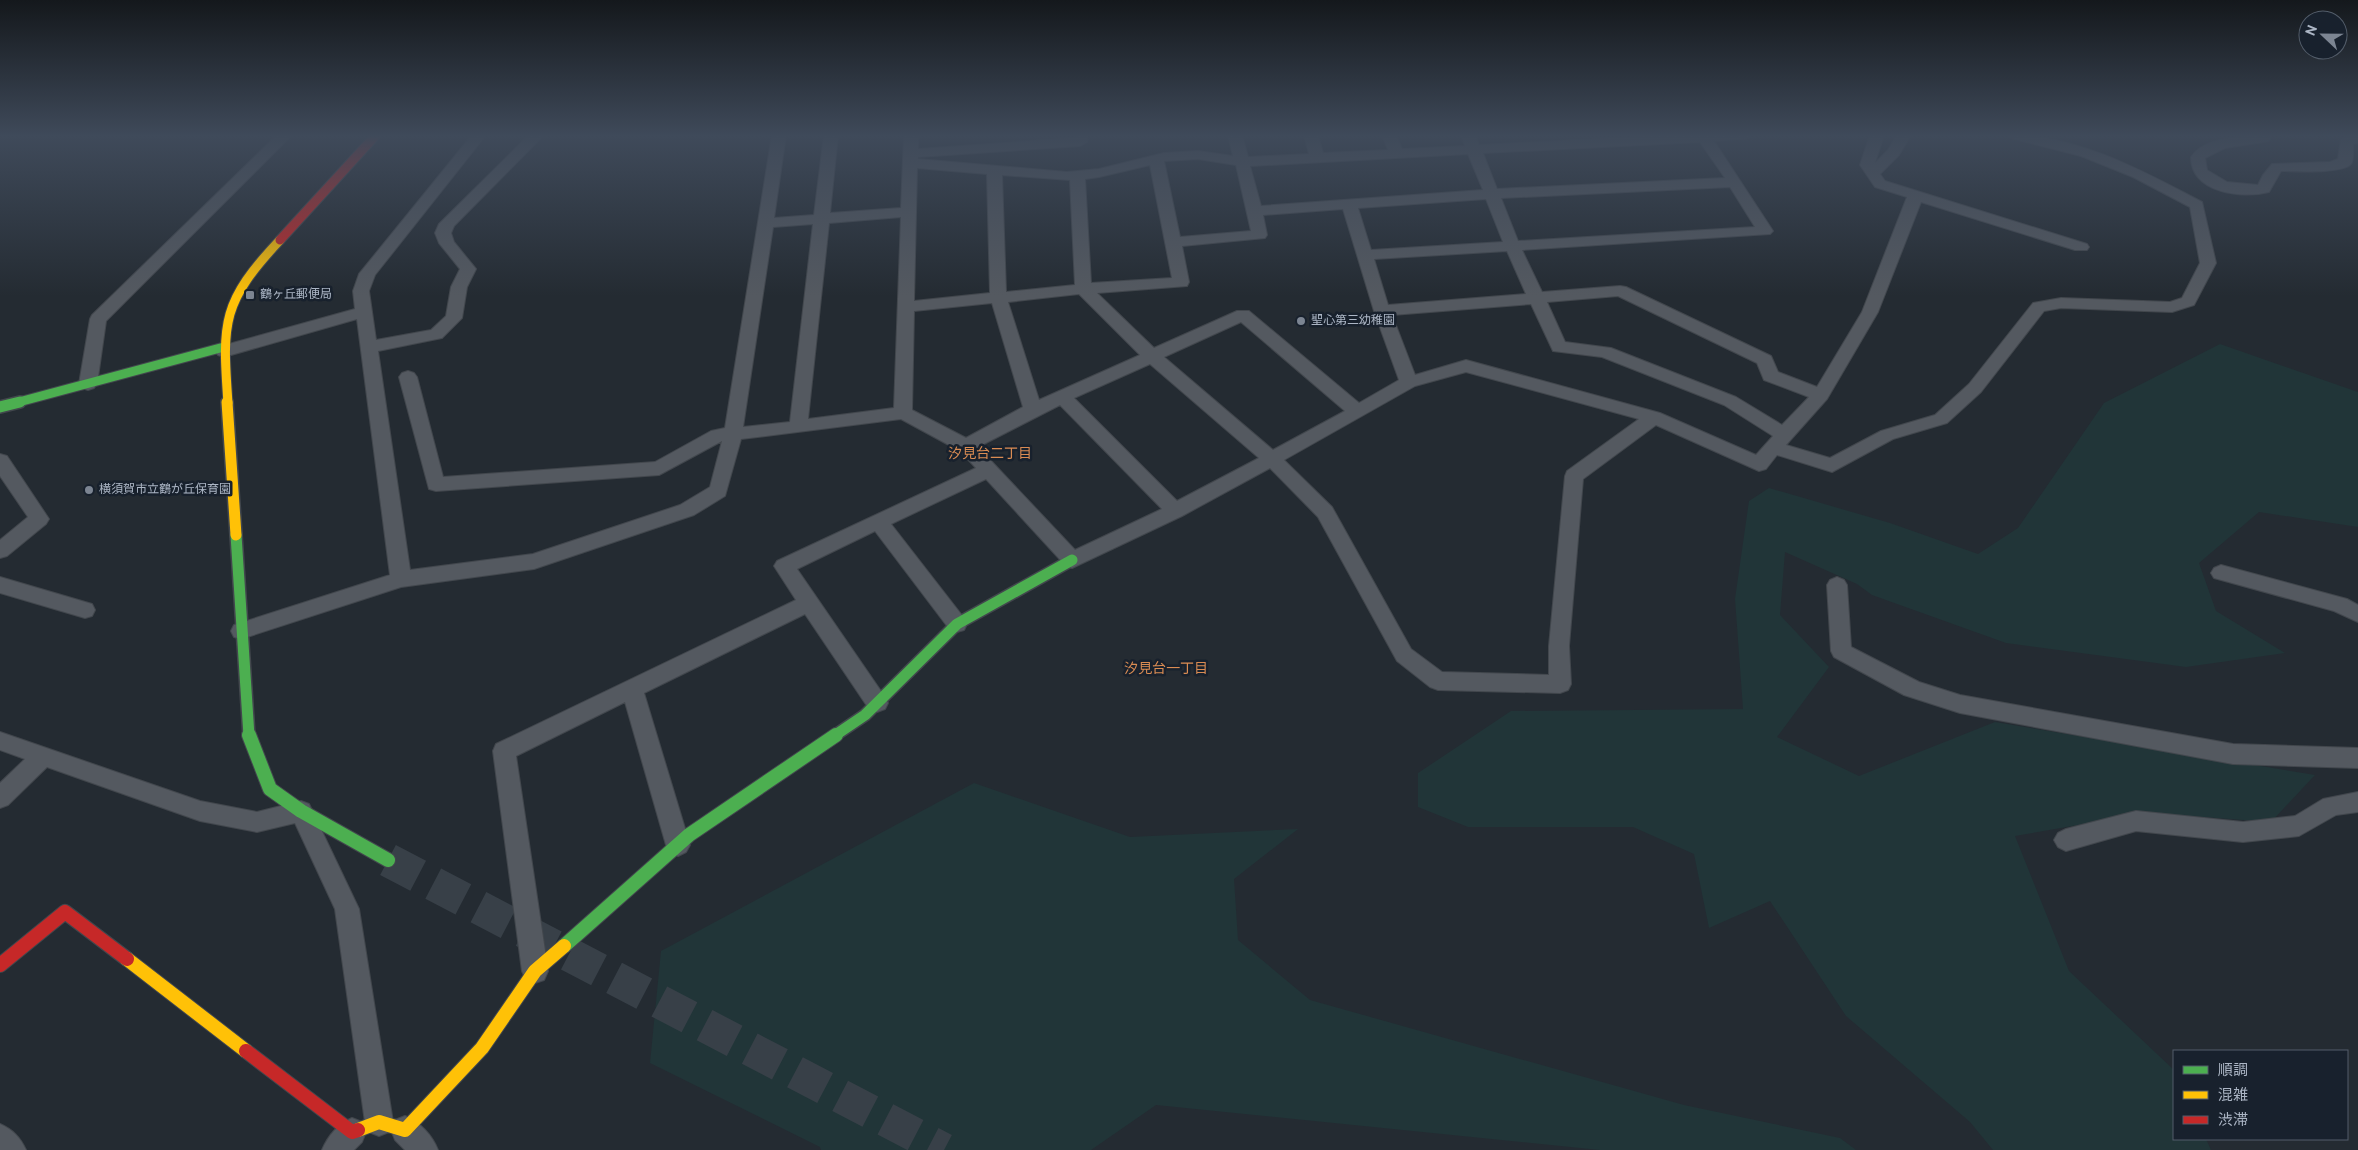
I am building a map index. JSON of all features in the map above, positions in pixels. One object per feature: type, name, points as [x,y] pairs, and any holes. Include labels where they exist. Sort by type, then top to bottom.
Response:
[{"type":"street","points":[[88,384],[98,319],[230,189]]},
{"type":"street","points":[[326,189],[254,268],[232,299],[226,324],[224,349],[248,738],[270,790],[301,811],[388,860]]},
{"type":"street","points":[[401,579],[361,291],[367,274],[435,189]]},
{"type":"street","points":[[369,347],[436,334],[454,318],[460,287],[468,270],[447,243],[443,233],[447,224],[482,189]]},
{"type":"street","points":[[241,630],[401,579],[534,561],[687,510],[718,491],[733,434],[770,189]]},
{"type":"street","points":[[798,428],[824,189]]},
{"type":"street","points":[[902,413],[911,189]]},
{"type":"street","points":[[995,189],[998,297],[1033,410]]},
{"type":"street","points":[[1078,189],[1083,288],[1152,356],[1271,458],[1325,512],[1404,655],[1438,680],[1560,684],[1559,646],[1574,476],[1654,417]]},
{"type":"street","points":[[906,306],[1083,288],[1181,282],[1162,189]]},
{"type":"street","points":[[1172,242],[1259,236],[1249,189]]},
{"type":"street","points":[[1491,189],[1512,246],[1538,298],[1559,347],[1605,352],[1730,401],[1779,441],[1832,465],[1887,435],[1941,419],[1975,388],[2039,307],[2061,303],[2172,307],[2188,301],[2208,263],[2196,205],[2165,189]]},
{"type":"street","points":[[1255,211],[1493,194],[1601,189]]},
{"type":"street","points":[[1364,255],[1765,231],[1739,189]]},
{"type":"street","points":[[1895,189],[2080,247]]},
{"type":"street","points":[[2237,189],[2252,191],[2261,189]]},
{"type":"street","points":[[405,1130],[482,1048],[535,971],[678,845],[865,715],[958,624],[1072,560],[1175,511],[1358,412],[1409,382],[1466,366],[1654,417],[1759,464],[1821,395],[1870,312],[1916,195]]},
{"type":"street","points":[[1349,205],[1382,311],[1409,382]]},
{"type":"street","points":[[765,223],[910,212]]},
{"type":"street","points":[[1382,311],[1620,291],[1765,360],[1770,376],[1821,395]]},
{"type":"street","points":[[0,407],[364,312]]},
{"type":"street","points":[[966,446],[1033,410],[1243,315],[1358,412]]},
{"type":"street","points":[[408,377],[436,484],[659,468],[717,435],[798,428],[902,413],[966,446],[1072,560]]},
{"type":"street","points":[[1062,397],[1175,511]]},
{"type":"street","points":[[0,461],[39,519],[0,551]]},
{"type":"street","points":[[877,703],[784,566],[988,470]]},
{"type":"street","points":[[878,521],[958,624]]},
{"type":"street","points":[[2220,573],[2340,605],[2358,614]]},
{"type":"street","points":[[0,585],[85,610]]},
{"type":"street","points":[[1837,585],[1841,651],[1912,690],[1960,704],[2233,754],[2358,758]]},
{"type":"street","points":[[535,971],[504,751],[809,603]]},
{"type":"street","points":[[632,689],[678,845]]},
{"type":"street","points":[[0,741],[200,811],[257,822],[301,811]]},
{"type":"street","points":[[0,798],[43,756]]},
{"type":"street","points":[[2066,840],[2136,821],[2243,832],[2299,826],[2332,806],[2358,802]]},
{"type":"street","points":[[301,811],[347,909],[378,1122]]},
{"type":"street","points":[[0,965],[65,912],[344,1141],[378,1122],[405,1130],[424,1150]]},
{"type":"street","points":[[0,1138],[12,1150]]},
{"type":"green space","points":[[2220,344],[2358,392],[2358,527],[2259,512],[2199,563],[2216,611],[2285,653],[2186,667],[2006,643],[1872,595],[1857,584],[1785,552],[1780,615],[1829,667],[1777,737],[1859,776],[1995,722],[2315,775],[2271,822],[2147,813],[2015,836],[2069,971],[2173,1069],[2173,1140],[2206,1140],[2211,1150],[1993,1150],[1970,1122],[1846,1016],[1770,901],[1709,928],[1694,854],[1633,827],[1468,827],[1418,807],[1418,773],[1511,711],[1743,709],[1735,599],[1749,501],[1769,488],[1890,523],[1978,554],[2018,528],[2104,403]]},
{"type":"green space","points":[[974,783],[1130,837],[1298,829],[1234,879],[1238,940],[1310,1000],[1684,1105],[1840,1138],[1856,1150],[1600,1150],[1156,1105],[1091,1150],[821,1150],[820,1147],[650,1063],[661,951]]},
{"type":"tunnel","points":[[388,860],[944,1150]]},
{"type":"traffic: fast","points":[[0,407],[224,347]]},
{"type":"traffic: fast","points":[[236,535],[249,738],[270,789],[301,811],[388,860]]},
{"type":"traffic: fast","points":[[564,946],[689,835],[865,715],[957,624],[1072,560]]},
{"type":"traffic: slow","points":[[236,535],[224,347],[226,329],[229,314],[240,288],[248,276],[280,240]]},
{"type":"traffic: slow","points":[[358,1130],[379,1122],[405,1130],[482,1048],[535,971],[564,946]]},
{"type":"traffic: slow","points":[[127,959],[246,1051]]},
{"type":"traffic: jam","points":[[280,240],[327,189]]},
{"type":"traffic: jam","points":[[0,965],[65,912],[127,959]]},
{"type":"traffic: jam","points":[[246,1051],[352,1132],[358,1130]]},
{"type":"place","name":"鶴ヶ丘郵便局","points":[[250,295]]},
{"type":"place","name":"聖心第三幼稚園","points":[[1301,321]]},
{"type":"place","name":"横須賀市立鶴が丘保育園","points":[[89,490]]},
{"type":"district","name":"汐見台二丁目","points":[[990,454]]},
{"type":"district","name":"汐見台一丁目","points":[[1166,669]]}]
